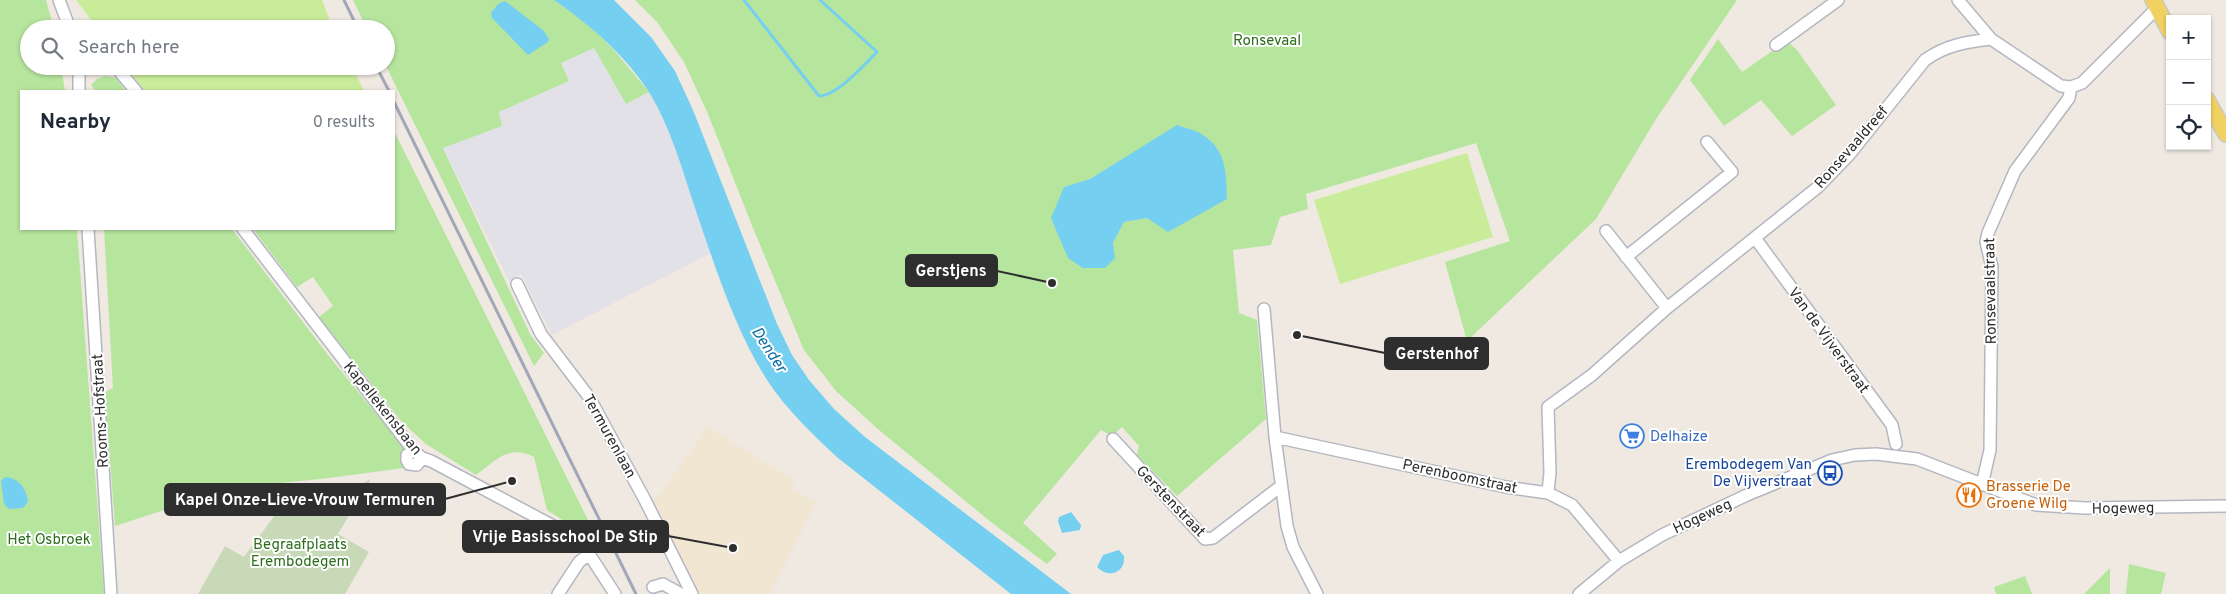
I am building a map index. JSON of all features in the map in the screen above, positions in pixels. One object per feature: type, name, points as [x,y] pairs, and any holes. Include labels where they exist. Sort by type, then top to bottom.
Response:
[{"type":"main road","points":[[2155,4],[2166,25]]},
{"type":"main road","points":[[2210,105],[2226,134]]},
{"type":"street","points":[[59,0],[67,20]]},
{"type":"street","points":[[1776,45],[1838,0]]},
{"type":"street","points":[[1958,0],[1991,39],[2061,86],[2071,87],[2082,83],[2155,4]]},
{"type":"street","name":"Ronsevaaldreef","points":[[1548,493],[1550,472],[1548,407],[1592,374],[1667,308],[1818,187],[1849,154],[1925,60],[1939,50],[1952,45],[1991,39]]},
{"type":"street","points":[[79,75],[79,90]]},
{"type":"street","points":[[123,75],[135,90]]},
{"type":"street","name":"Ronsevaalstraat","points":[[1982,486],[1990,450],[1992,267],[1986,242],[1988,233],[2015,172],[2069,98],[2071,87]]},
{"type":"street","points":[[1626,257],[1732,172],[1707,142]]},
{"type":"street","name":"Rooms-Hofstraat","points":[[88,230],[111,594]]},
{"type":"street","name":"Kapellekensbaan","points":[[244,230],[418,454],[572,536],[589,554],[615,594]]},
{"type":"street","points":[[1606,232],[1667,308]]},
{"type":"street","name":"Van de Vijverstraat","points":[[1755,238],[1890,422],[1894,430],[1896,444]]},
{"type":"street","name":"Termurenlaan","points":[[518,284],[541,334],[571,370],[589,397],[645,500],[692,594]]},
{"type":"street","points":[[1264,309],[1275,437],[1287,526],[1293,547],[1318,594]]},
{"type":"street","name":"Perenboomstraat","points":[[1275,437],[1506,487],[1548,493],[1572,505],[1619,561]]},
{"type":"street","name":"Gerstenstraat","points":[[1113,440],[1205,540],[1213,538],[1281,486]]},
{"type":"street","points":[[1896,444],[1902,446],[1908,458]]},
{"type":"street","name":"Hogeweg","points":[[1866,454],[1896,444]]},
{"type":"street","name":"Hogeweg","points":[[1579,594],[1619,561],[1662,535],[1747,495],[1832,460],[1855,454],[1917,459],[2018,500],[2053,508],[2226,506]]},
{"type":"street","points":[[558,594],[579,562],[589,554]]},
{"type":"street","points":[[653,587],[663,584],[681,594]]},
{"type":"shaded area","points":[[594,48],[626,104],[649,92],[667,125],[711,253],[552,335],[521,274],[509,281],[443,148],[502,126],[499,112],[569,81],[561,63]]},
{"type":"shaded area","points":[[708,427],[796,481],[791,489],[816,502],[770,594],[702,594],[696,591],[651,506]]},
{"type":"green space","name":"Het Osbroek","points":[[0,0],[46,0],[52,20],[20,20],[20,75],[62,75],[65,90],[20,90],[20,230],[77,230],[104,594],[0,594]]},
{"type":"green space","points":[[76,0],[322,0],[330,20],[91,20]]},
{"type":"green space","points":[[353,0],[554,0],[588,24],[614,50],[649,92],[626,104],[594,48],[561,63],[569,81],[499,112],[502,126],[443,148],[530,334],[544,353],[534,366],[390,75],[395,75],[395,20],[363,20]]},
{"type":"green space","name":"Ronsevaal","points":[[635,0],[1737,0],[1656,119],[1596,219],[1467,341],[1445,262],[1510,241],[1476,143],[1306,194],[1308,209],[1280,217],[1271,245],[1233,250],[1239,313],[1257,320],[1266,419],[1177,496],[1137,455],[1139,446],[1122,427],[1112,436],[1101,430],[1023,523],[1057,554],[1047,564],[991,522],[879,430],[836,391],[804,350],[708,114],[684,62],[657,22]],"holes":[[[1113,165],[1147,218],[1124,222],[1113,243],[1064,188],[1090,179]]]},
{"type":"green space","points":[[1718,39],[1742,72],[1787,41],[1797,50],[1836,105],[1792,136],[1761,100],[1724,126],[1690,80]]},
{"type":"green space","points":[[132,75],[356,75],[364,90],[143,90]]},
{"type":"green space","points":[[106,76],[116,78],[125,90],[95,90],[91,85],[97,79]]},
{"type":"green space","points":[[395,133],[589,522],[578,530],[547,510],[534,457],[525,453],[510,453],[497,459],[476,475],[426,444],[401,421],[319,317],[333,306],[313,277],[297,287],[254,230],[395,230]]},
{"type":"green space","points":[[1467,153],[1493,237],[1340,284],[1314,200]]},
{"type":"green space","points":[[104,230],[233,230],[328,355],[419,466],[258,485],[201,498],[115,526],[105,392],[113,388]]},
{"type":"green space","name":"Begraafplaats Erembodegem","points":[[371,479],[338,534],[369,552],[345,594],[198,594],[225,546],[244,557],[280,508],[335,497]]},
{"type":"green space","points":[[2129,564],[2166,573],[2161,594],[2126,594]]},
{"type":"green space","points":[[2110,568],[2110,594],[2084,594]]},
{"type":"green space","points":[[2025,576],[2032,594],[1996,594],[1994,587]]},
{"type":"water","name":"Dender","points":[[554,0],[614,0],[651,37],[675,71],[693,110],[777,324],[792,355],[809,380],[834,409],[865,437],[1071,594],[1011,594],[838,458],[791,411],[767,380],[735,318],[664,120],[649,92],[640,78],[618,53],[581,20]]},
{"type":"water","points":[[505,1],[544,31],[549,39],[548,42],[528,55],[492,18],[491,13],[498,4]]},
{"type":"water","points":[[1177,125],[1200,133],[1217,148],[1224,163],[1227,199],[1168,232],[1147,218],[1124,222],[1113,243],[1115,258],[1105,268],[1083,268],[1068,258],[1051,218],[1064,187],[1090,179]]},
{"type":"water","points":[[5,477],[14,479],[24,489],[28,502],[23,508],[9,509],[4,504],[1,481]]},
{"type":"water","points":[[1071,512],[1081,525],[1080,530],[1062,533],[1058,521],[1059,517]]},
{"type":"water","points":[[1119,550],[1124,556],[1124,562],[1119,570],[1106,573],[1097,567],[1103,555]]},
{"type":"waterway","points":[[744,0],[819,96],[826,95],[842,86],[877,52],[820,0]]},
{"type":"railway","points":[[344,0],[354,20]]},
{"type":"railway","points":[[381,75],[388,90]]},
{"type":"railway","points":[[395,104],[636,594]]},
{"type":"place","name":"Gerstjens","points":[[1052,283]]},
{"type":"place","name":"Gerstenhof","points":[[1297,335]]},
{"type":"place","name":"Delhaize","points":[[1632,436]]},
{"type":"place","name":"Erembodegem Van De Vijverstraat","points":[[1830,473]]},
{"type":"place","name":"Kapel Onze-Lieve-Vrouw Termuren","points":[[512,481]]},
{"type":"place","name":"Brasserie De Groene Wilg","points":[[1969,495]]},
{"type":"place","name":"Vrije Basisschool De Stip","points":[[733,548]]}]
